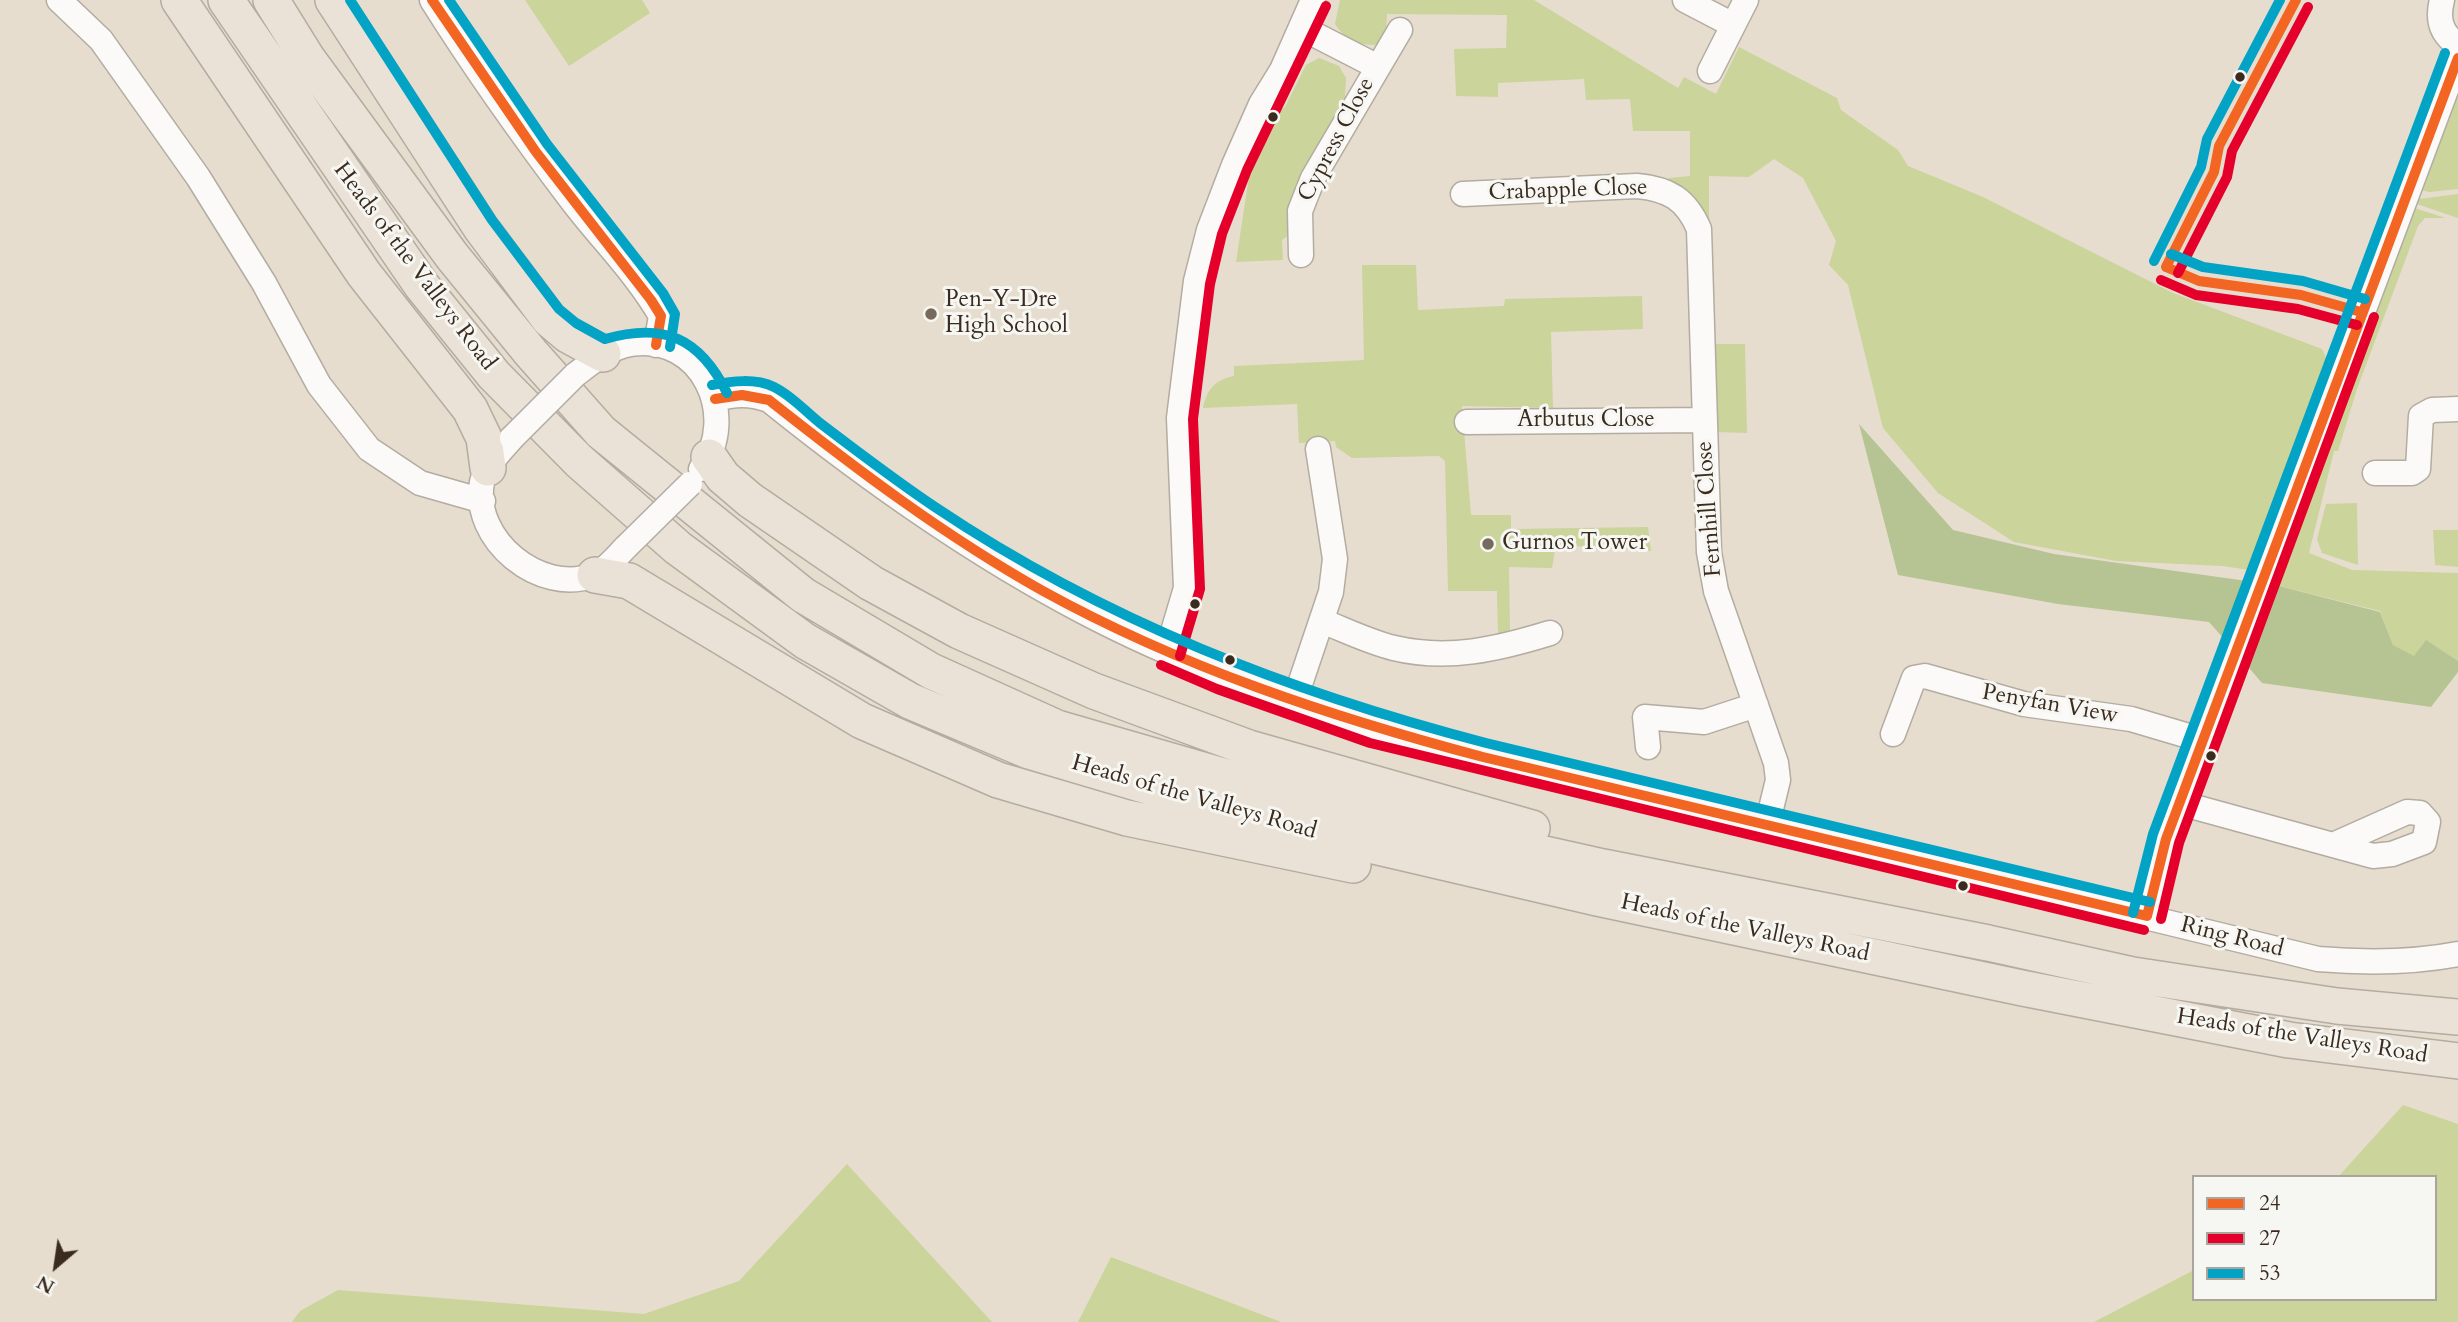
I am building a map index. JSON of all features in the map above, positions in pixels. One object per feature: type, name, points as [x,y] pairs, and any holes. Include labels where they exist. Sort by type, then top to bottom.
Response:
[{"type":"highway","points":[[179,0],[364,274],[470,410],[484,438],[485,484]]},
{"type":"highway","name":"Heads of the Valleys Road","points":[[226,0],[422,286],[494,375],[579,461],[678,548],[805,641],[910,701],[1029,751],[1258,819],[1600,882],[1988,943],[2133,975],[2337,1006],[2458,1017]]},
{"type":"highway","name":"Heads of the Valleys Road","points":[[271,0],[307,58],[452,256],[531,353],[601,432],[803,595],[931,671],[1057,728],[1600,882],[2022,988],[2276,1037],[2458,1061]]},
{"type":"highway","points":[[333,0],[481,228],[550,319],[568,335],[603,354]]},
{"type":"highway","points":[[699,471],[723,477],[772,515],[871,583],[958,631],[1094,691],[1249,748],[1448,806],[1525,825],[1600,882]]},
{"type":"highway","points":[[595,575],[629,581],[862,721],[998,780],[1126,818],[1530,902],[1600,882]]},
{"type":"street","points":[[59,0],[101,40],[198,177],[264,283],[319,385],[369,449],[420,483],[485,484]]},
{"type":"street","points":[[432,0],[489,90],[535,152],[642,284],[661,316],[656,345]]},
{"type":"street","points":[[1167,652],[1186,588],[1179,489],[1179,418],[1196,281],[1209,230],[1234,165],[1302,28],[1313,0]]},
{"type":"street","points":[[1685,0],[1733,25]]},
{"type":"street","points":[[1710,71],[1746,0]]},
{"type":"street","points":[[2442,0],[2440,23],[2445,33],[2458,45]]},
{"type":"street","name":"Cypress Close","points":[[1302,28],[1376,66]]},
{"type":"street","name":"Cypress Close","points":[[1301,255],[1300,211],[1308,189],[1376,66],[1400,30]]},
{"type":"street","points":[[2147,916],[2165,839],[2458,58]]},
{"type":"street","name":"Crabapple Close","points":[[1463,194],[1637,186],[1660,188],[1691,209],[1699,229],[1702,308]]},
{"type":"street","name":"Fernhill Close","points":[[1702,308],[1709,552],[1716,590],[1776,763],[1778,780],[1767,825]]},
{"type":"street","points":[[631,344],[656,345],[690,361],[708,382],[715,399],[718,420],[699,471],[626,547],[595,575],[570,580],[531,570],[507,553],[490,528],[485,484],[512,438],[575,375],[603,354],[631,344]]},
{"type":"street","name":"Ring Road","points":[[715,399],[735,394],[752,394],[769,400],[904,503],[1084,613],[1167,652],[1294,702],[1373,729],[2318,959],[2380,963],[2458,954]]},
{"type":"street","points":[[2375,473],[2412,473],[2418,469],[2421,416],[2432,410],[2458,409]]},
{"type":"street","name":"Arbutus Close","points":[[1467,422],[1705,420]]},
{"type":"street","points":[[1294,702],[1331,592],[1335,559],[1318,449]]},
{"type":"street","points":[[1322,621],[1391,647],[1427,653],[1493,650],[1550,633]]},
{"type":"street","name":"Penyfan View","points":[[1893,734],[1908,688],[1914,678],[1925,676],[2024,704],[2132,719],[2203,740]]},
{"type":"street","points":[[1648,747],[1645,718],[1704,722],[1756,705]]},
{"type":"street","points":[[2180,803],[2333,845]]},
{"type":"green space","points":[[525,0],[642,0],[650,13],[569,66]]},
{"type":"green space","points":[[1340,0],[1534,0],[1678,88],[1684,77],[1716,94],[1739,47],[1837,98],[1841,110],[1898,150],[1908,166],[1983,197],[2173,293],[2322,349],[2329,363],[2249,570],[2223,566],[2116,561],[2014,542],[1938,493],[1883,428],[1848,285],[1829,265],[1836,241],[1803,178],[1774,159],[1749,177],[1709,176],[1709,228],[1669,184],[1669,178],[1690,176],[1690,131],[1633,131],[1630,99],[1586,100],[1584,79],[1498,83],[1498,97],[1456,96],[1454,49],[1506,48],[1507,15],[1387,14],[1386,35],[1378,45],[1371,45],[1348,38],[1339,30],[1335,24]]},
{"type":"green space","points":[[1319,58],[1339,66],[1346,78],[1345,97],[1296,188],[1289,235],[1282,240],[1283,260],[1236,262],[1251,163],[1272,116],[1285,107],[1306,65]]},
{"type":"green space","points":[[2458,89],[2458,189],[2429,192],[2421,190]]},
{"type":"green space","points":[[2458,194],[2458,218],[2417,204],[2419,199]]},
{"type":"green space","points":[[2411,207],[2446,218],[2425,218],[2418,226],[2357,389],[2338,451],[2334,451],[2309,553],[2352,570],[2458,573],[2458,661],[2426,641],[2414,657],[2393,645],[2380,611],[2271,584]]},
{"type":"green space","points":[[1362,265],[1416,265],[1418,310],[1504,306],[1505,299],[1642,296],[1643,329],[1551,332],[1553,408],[1462,406],[1471,515],[1511,515],[1511,529],[1648,527],[1651,551],[1556,545],[1552,568],[1509,567],[1510,630],[1498,635],[1497,591],[1448,591],[1445,461],[1439,456],[1352,458],[1336,447],[1335,441],[1299,443],[1297,404],[1203,408],[1213,386],[1234,376],[1234,366],[1364,360]]},
{"type":"green space","points":[[1713,344],[1745,344],[1747,433],[1716,432]]},
{"type":"green space","points":[[1859,424],[1953,530],[2054,554],[2247,581],[2225,640],[2209,622],[2058,604],[1898,575]]},
{"type":"green space","points":[[2357,503],[2358,565],[2322,553],[2317,539],[2326,504]]},
{"type":"green space","points":[[2433,530],[2458,530],[2458,567],[2435,565]]},
{"type":"green space","points":[[2271,584],[2380,612],[2393,645],[2414,656],[2426,640],[2458,661],[2458,672],[2431,707],[2262,683],[2243,661]]},
{"type":"green space","points":[[2403,1105],[2458,1124],[2458,1322],[2094,1322],[2192,1271],[2192,1301],[2437,1301],[2437,1175],[2340,1175]]},
{"type":"green space","points":[[847,1164],[992,1322],[292,1322],[300,1311],[338,1290],[644,1314],[739,1281]]},
{"type":"green space","points":[[1111,1257],[1281,1322],[1078,1322]]},
{"type":"transit line","name":"53","points":[[350,0],[492,220],[559,309],[576,323],[605,339],[645,333],[678,339],[705,359],[727,393]]},
{"type":"transit line","name":"24","points":[[432,0],[536,152],[651,300],[661,316],[656,345]]},
{"type":"transit line","name":"53","points":[[449,0],[547,144],[663,293],[675,314],[670,347]]},
{"type":"transit line","name":"53","points":[[2154,261],[2201,167],[2207,139],[2280,0]]},
{"type":"transit line","name":"24","points":[[2166,267],[2214,172],[2219,146],[2296,0]]},
{"type":"transit line","name":"27","points":[[1180,656],[1200,589],[1193,419],[1210,284],[1222,234],[1247,170],[1326,6]]},
{"type":"transit line","name":"27","points":[[2178,273],[2227,177],[2232,151],[2308,7]]},
{"type":"transit line","name":"53","points":[[2133,913],[2153,834],[2445,53]]},
{"type":"transit line","name":"24","points":[[2147,916],[2166,839],[2458,58]]},
{"type":"transit line","name":"53","points":[[2171,254],[2203,267],[2303,281],[2365,299]]},
{"type":"transit line","name":"24","points":[[2166,267],[2199,281],[2301,295],[2361,312]]},
{"type":"transit line","name":"27","points":[[2161,280],[2196,295],[2298,309],[2357,325]]},
{"type":"transit line","name":"27","points":[[2161,919],[2179,843],[2374,317]]},
{"type":"transit line","name":"53","points":[[712,385],[751,381],[774,387],[906,487],[999,548],[1132,618],[1270,676],[1341,701],[1486,743],[2150,902]]},
{"type":"transit line","name":"24","points":[[715,399],[742,395],[769,400],[902,501],[1007,570],[1095,618],[1258,688],[1370,725],[1483,757],[2147,916]]},
{"type":"transit line","name":"27","points":[[1161,665],[1217,689],[1370,743],[2144,930]]},
{"type":"place","name":"Pen-Y-Dre High School","points":[[931,314]]},
{"type":"place","name":"Gurnos Tower","points":[[1488,544]]}]
